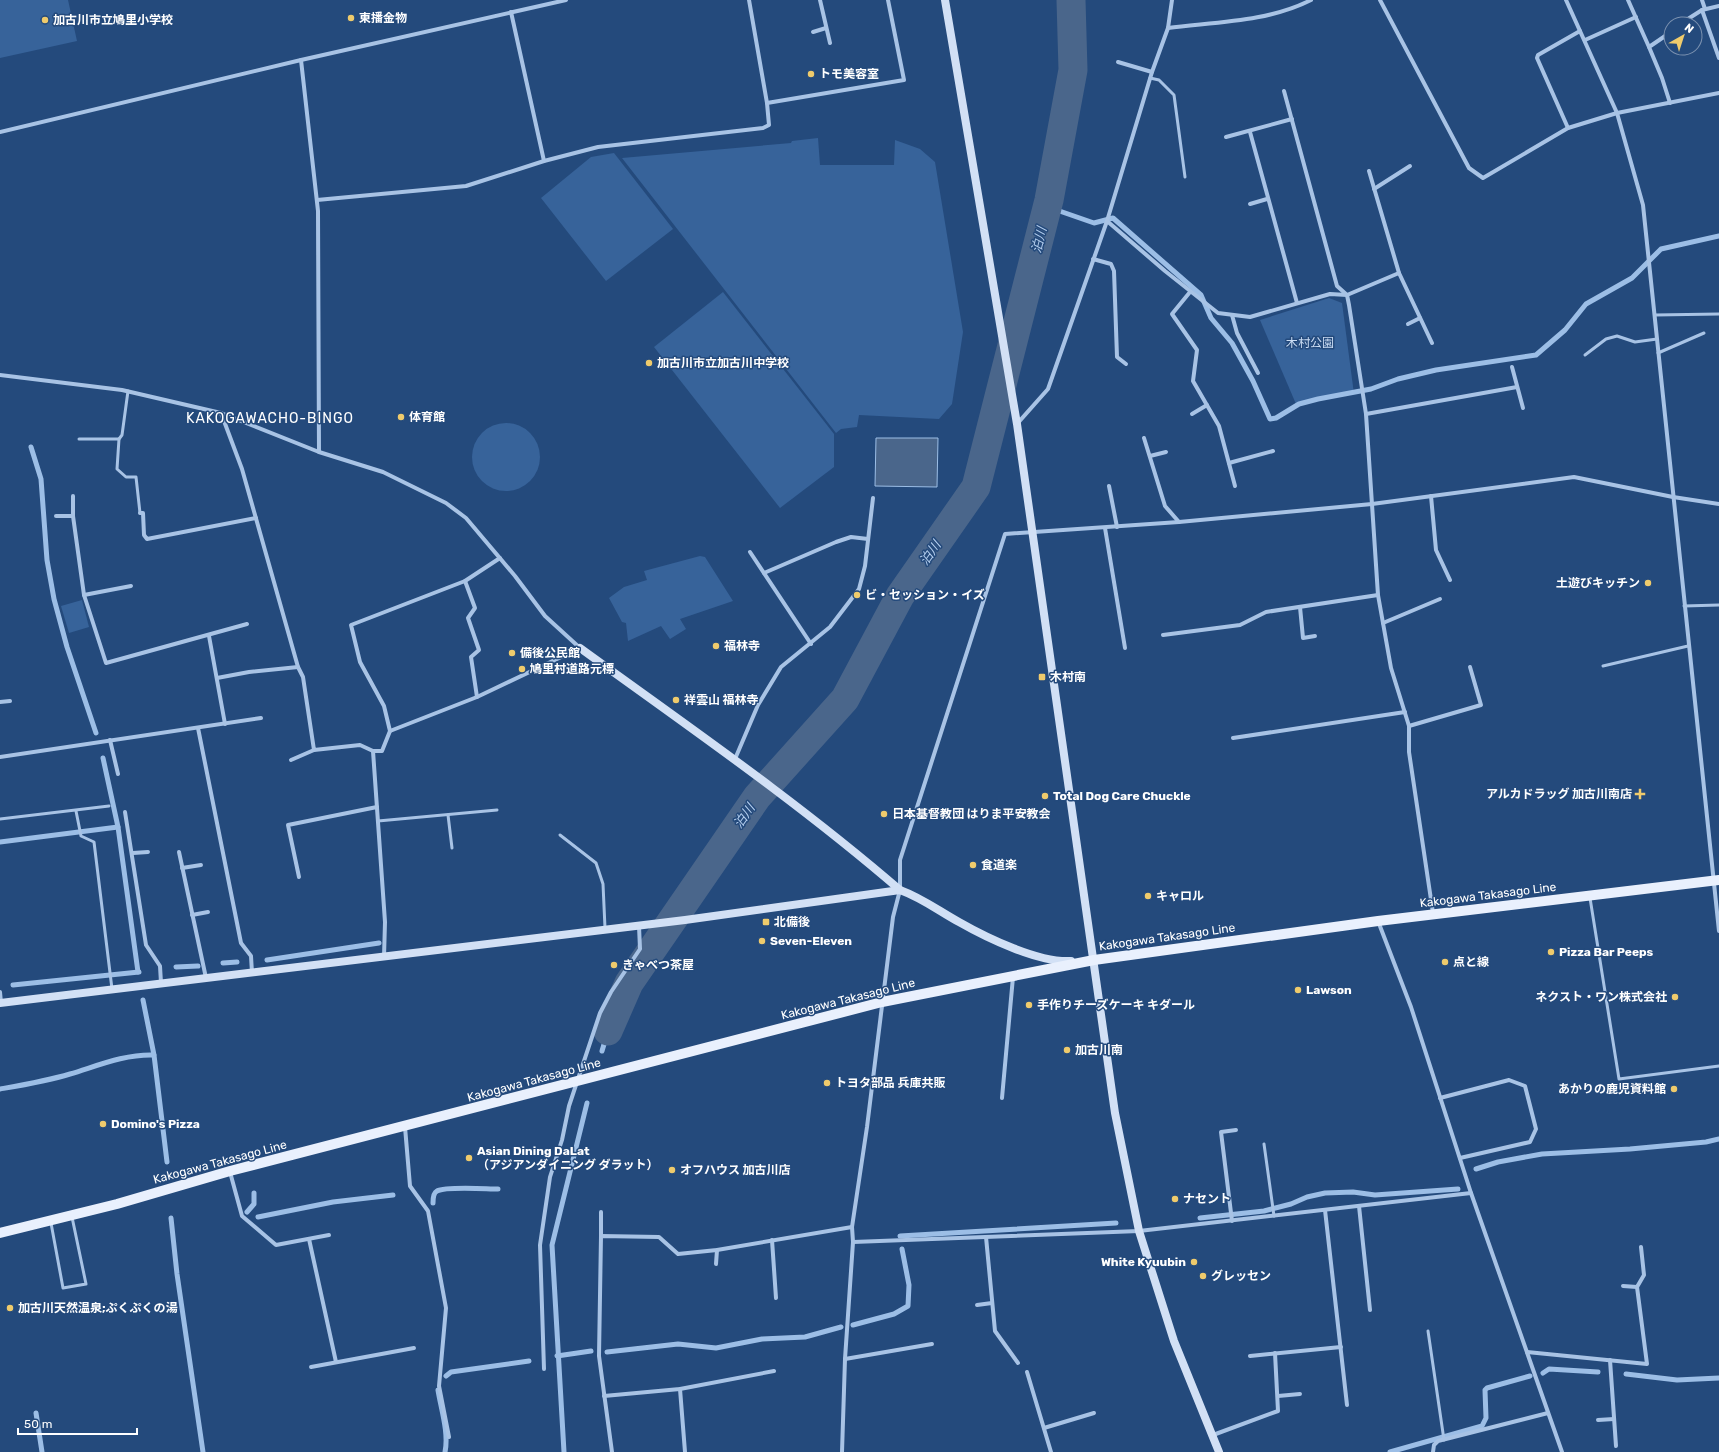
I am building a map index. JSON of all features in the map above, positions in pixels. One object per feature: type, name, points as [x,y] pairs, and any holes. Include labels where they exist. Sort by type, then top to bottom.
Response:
[{"type":"main road","name":"Kakogawa Takasago Line","points":[[0,1233],[117,1204],[230,1171],[406,1127],[882,1002],[1094,960],[1378,921],[1433,916],[1716,880]]},
{"type":"street","points":[[0,132],[301,60],[566,0]]},
{"type":"street","points":[[317,200],[466,186],[544,161],[598,147],[763,128],[769,125],[767,103],[749,0]]},
{"type":"street","points":[[820,0],[830,43]]},
{"type":"street","points":[[767,103],[904,80],[888,0]]},
{"type":"street","points":[[945,0],[1017,424],[1115,1113],[1139,1231],[1174,1341],[1219,1452]]},
{"type":"street","points":[[1017,424],[1048,388],[1107,221],[1150,78],[1168,28],[1172,0]]},
{"type":"street","points":[[1168,28],[1239,20],[1300,6],[1311,0]]},
{"type":"street","points":[[1380,0],[1469,168],[1483,178],[1568,128],[1617,113],[1719,93]]},
{"type":"street","points":[[1566,0],[1617,113],[1643,205],[1688,646],[1716,880],[1719,931]]},
{"type":"street","points":[[1628,0],[1662,78],[1670,103]]},
{"type":"street","points":[[1702,0],[1719,58]]},
{"type":"street","points":[[1694,16],[1704,10],[1719,6]]},
{"type":"street","points":[[511,12],[544,161]]},
{"type":"street","points":[[1585,40],[1636,17]]},
{"type":"street","points":[[813,32],[826,28]]},
{"type":"street","points":[[1568,128],[1537,58],[1538,55],[1580,31]]},
{"type":"street","points":[[1649,47],[1663,37]]},
{"type":"street","points":[[301,60],[317,200],[319,452]]},
{"type":"street","points":[[1118,62],[1152,72]]},
{"type":"street","points":[[1284,91],[1337,286],[1347,295],[1366,414],[1378,595],[1391,668],[1409,726],[1409,752],[1433,916]]},
{"type":"street","points":[[1226,137],[1250,132],[1292,119]]},
{"type":"street","points":[[1250,132],[1267,199],[1297,303]]},
{"type":"street","points":[[1374,189],[1410,166]]},
{"type":"street","points":[[1369,171],[1399,273],[1432,343]]},
{"type":"street","points":[[1250,204],[1267,199]]},
{"type":"street","points":[[1107,221],[1190,292],[1218,313],[1250,317],[1330,294],[1347,295],[1399,273]]},
{"type":"street","points":[[1093,259],[1110,264],[1114,272],[1117,357],[1126,364]]},
{"type":"street","points":[[1190,292],[1172,314],[1197,350],[1193,381],[1219,426],[1235,486]]},
{"type":"street","points":[[1232,315],[1237,333],[1258,373]]},
{"type":"street","points":[[1408,324],[1420,318]]},
{"type":"street","points":[[1512,367],[1523,408]]},
{"type":"street","points":[[0,375],[128,392],[221,413],[319,452],[383,472],[446,503],[466,518],[500,558],[545,616],[580,648],[779,791],[856,852],[900,890],[922,899],[972,929],[1030,954],[1062,961],[1094,960]]},
{"type":"street","points":[[1366,414],[1517,387]]},
{"type":"street","points":[[1192,414],[1207,405]]},
{"type":"street","points":[[221,413],[242,469],[302,677],[314,750]]},
{"type":"street","points":[[1144,438],[1165,506],[1179,522]]},
{"type":"street","points":[[1229,463],[1273,451]]},
{"type":"street","points":[[1150,456],[1166,452]]},
{"type":"street","points":[[842,1452],[845,1359],[853,1242],[852,1227],[867,1127],[893,917],[900,890],[900,860],[1004,534],[1033,534],[1372,504],[1574,477],[1673,497],[1719,504]]},
{"type":"street","points":[[1109,486],[1117,527]]},
{"type":"street","points":[[73,496],[73,516],[84,595],[106,663],[209,636],[247,624]]},
{"type":"street","points":[[1431,496],[1436,550],[1450,580]]},
{"type":"street","points":[[734,759],[758,705],[781,667],[830,627],[859,589],[865,566],[873,498]]},
{"type":"street","points":[[140,513],[143,512],[144,535],[147,539],[256,518]]},
{"type":"street","points":[[56,516],[73,516]]},
{"type":"street","points":[[1105,528],[1125,648]]},
{"type":"street","points":[[764,573],[793,559],[851,537],[868,539]]},
{"type":"street","points":[[750,552],[811,644]]},
{"type":"street","points":[[291,760],[314,750],[360,745],[373,751],[382,751],[390,731],[384,706],[360,662],[351,625],[465,581],[500,558]]},
{"type":"street","points":[[465,581],[475,608],[468,618],[479,650],[471,657],[477,697]]},
{"type":"street","points":[[84,595],[131,586]]},
{"type":"street","points":[[1163,636],[1240,625],[1266,612],[1378,595]]},
{"type":"street","points":[[1383,623],[1440,599]]},
{"type":"street","points":[[1300,607],[1303,638],[1315,636]]},
{"type":"street","points":[[209,636],[225,724]]},
{"type":"street","points":[[390,731],[477,697],[580,648]]},
{"type":"street","points":[[217,678],[249,672],[298,667]]},
{"type":"street","points":[[1409,726],[1481,706],[1470,667]]},
{"type":"street","points":[[0,702],[10,701]]},
{"type":"street","points":[[1233,738],[1405,712]]},
{"type":"street","points":[[0,757],[261,718]]},
{"type":"street","points":[[198,728],[241,944],[251,956],[252,973]]},
{"type":"street","points":[[110,740],[118,774]]},
{"type":"street","points":[[373,751],[385,922],[384,957]]},
{"type":"street","points":[[299,876],[288,826],[377,807]]},
{"type":"street","points":[[125,812],[133,853],[146,945],[160,966],[162,984]]},
{"type":"street","points":[[133,853],[148,852]]},
{"type":"street","points":[[179,852],[206,978]]},
{"type":"street","points":[[182,868],[202,864]]},
{"type":"street","points":[[0,992],[0,1003],[111,986],[162,984],[640,926],[900,890]]},
{"type":"street","points":[[192,915],[208,912]]},
{"type":"street","points":[[1378,921],[1411,1007],[1471,1193],[1562,1452]]},
{"type":"street","points":[[544,1369],[540,1245],[550,1177],[562,1140],[569,1106],[600,1013],[611,992],[640,948],[640,926]]},
{"type":"street","points":[[1002,1098],[1013,976]]},
{"type":"street","points":[[1440,1098],[1509,1080],[1525,1086],[1536,1129],[1530,1142],[1460,1158]]},
{"type":"street","points":[[406,1127],[410,1186],[428,1211],[446,1308],[439,1386],[449,1437]]},
{"type":"street","points":[[1232,1220],[1221,1132],[1236,1130]]},
{"type":"street","points":[[230,1171],[242,1216],[276,1245],[329,1236]]},
{"type":"street","points":[[853,1242],[1139,1231],[1471,1193]]},
{"type":"street","points":[[1359,1206],[1370,1310]]},
{"type":"street","points":[[1325,1210],[1347,1405]]},
{"type":"street","points":[[601,1212],[599,1356],[612,1452]]},
{"type":"street","points":[[601,1236],[659,1237],[678,1254],[717,1250],[852,1227]]},
{"type":"street","points":[[986,1237],[995,1330],[1018,1363]]},
{"type":"street","points":[[309,1239],[336,1362]]},
{"type":"street","points":[[772,1240],[776,1298]]},
{"type":"street","points":[[1527,1352],[1647,1364],[1637,1286],[1644,1275],[1641,1247]]},
{"type":"street","points":[[716,1264],[717,1250]]},
{"type":"street","points":[[1623,1286],[1637,1286]]},
{"type":"street","points":[[977,1305],[992,1303]]},
{"type":"street","points":[[845,1359],[932,1344]]},
{"type":"street","points":[[1250,1356],[1341,1347]]},
{"type":"street","points":[[311,1367],[414,1348]]},
{"type":"street","points":[[1212,1435],[1278,1410],[1275,1353]]},
{"type":"street","points":[[1610,1360],[1616,1446]]},
{"type":"street","points":[[604,1396],[680,1389],[774,1371]]},
{"type":"street","points":[[1027,1372],[1051,1452]]},
{"type":"street","points":[[680,1389],[684,1452]]},
{"type":"street","points":[[1278,1396],[1300,1394]]},
{"type":"street","points":[[1044,1428],[1094,1413]]},
{"type":"street","points":[[1432,1452],[1434,1445],[1438,1441],[1548,1413]]},
{"type":"street","points":[[1598,1420],[1614,1420]]},
{"type":"lane","points":[[1150,78],[1159,80],[1174,95],[1185,177]]},
{"type":"lane","points":[[1655,316],[1719,314]]},
{"type":"lane","points":[[1658,352],[1704,333]]},
{"type":"lane","points":[[1585,355],[1606,339],[1617,336],[1635,342],[1657,339]]},
{"type":"lane","points":[[128,392],[122,435],[119,439],[117,469],[126,477],[136,477],[140,513]]},
{"type":"lane","points":[[79,439],[119,439]]},
{"type":"lane","points":[[1684,606],[1719,605]]},
{"type":"lane","points":[[1603,666],[1688,646]]},
{"type":"lane","points":[[0,819],[109,806]]},
{"type":"lane","points":[[378,821],[497,810]]},
{"type":"lane","points":[[76,811],[81,836],[94,842],[111,986]]},
{"type":"lane","points":[[448,815],[452,848]]},
{"type":"lane","points":[[560,834],[596,862],[603,884],[605,930]]},
{"type":"lane","points":[[1590,896],[1619,1079],[1719,1066]]},
{"type":"lane","points":[[1264,1144],[1274,1216]]},
{"type":"lane","points":[[51,1220],[63,1288],[86,1284],[72,1215]]},
{"type":"lane","points":[[1428,1331],[1443,1440]]},
{"type":"green space","name":"加古川市立鳩里小学校","points":[[0,0],[68,0],[77,41],[0,58]]},
{"type":"green space","points":[[818,138],[820,165],[894,165],[895,140],[920,149],[935,162],[963,332],[952,404],[939,419],[859,415],[857,427],[841,429],[836,433],[622,158],[791,143],[792,141]]},
{"type":"green space","points":[[614,153],[673,229],[606,281],[541,198],[591,157]]},
{"type":"green space","points":[[723,292],[834,434],[834,467],[780,508],[654,347]]},
{"type":"green space","name":"木村公園","points":[[1329,298],[1342,303],[1354,394],[1296,404],[1260,320]]},
{"type":"green space","points":[[506,423],[519,426],[530,433],[537,444],[540,457],[537,470],[530,481],[519,488],[506,491],[493,488],[482,481],[475,470],[472,457],[475,444],[482,433],[493,426]]},
{"type":"green space","points":[[700,556],[705,557],[733,601],[680,619],[686,629],[670,639],[661,626],[628,641],[626,623],[622,622],[609,598],[624,587],[647,580],[644,571]]},
{"type":"green space","points":[[82,600],[89,627],[69,633],[61,606]]},
{"type":"shaded area","points":[[876,438],[938,438],[937,487],[875,486]]},
{"type":"waterway","name":"泊川","points":[[608,1031],[629,983],[757,797],[845,699],[900,596],[976,487],[1049,200],[1073,70],[1071,0]]},
{"type":"waterway","points":[[1048,207],[1094,223],[1113,218],[1201,295],[1211,318],[1232,343],[1253,381],[1270,419],[1276,418],[1299,404],[1371,389],[1398,379],[1436,370],[1536,355],[1565,330],[1586,304],[1632,278],[1661,249],[1719,236]]},
{"type":"waterway","points":[[31,447],[41,479],[47,560],[54,599],[67,647],[96,733]]},
{"type":"waterway","points":[[103,758],[118,827],[138,972]]},
{"type":"waterway","points":[[0,842],[118,827]]},
{"type":"waterway","points":[[267,960],[379,943]]},
{"type":"waterway","points":[[223,963],[237,962]]},
{"type":"waterway","points":[[176,967],[198,966]]},
{"type":"waterway","points":[[13,985],[139,972]]},
{"type":"waterway","points":[[143,1000],[154,1055],[167,1162]]},
{"type":"waterway","points":[[602,1051],[608,1031]]},
{"type":"waterway","points":[[0,1089],[53,1079],[121,1058],[154,1055]]},
{"type":"waterway","points":[[564,1452],[552,1245],[587,1103]]},
{"type":"waterway","points":[[1476,1169],[1498,1162],[1542,1154],[1630,1149],[1706,1142],[1719,1139]]},
{"type":"waterway","points":[[433,1203],[435,1193],[442,1189],[498,1189]]},
{"type":"waterway","points":[[1200,1218],[1264,1211],[1291,1204],[1307,1197],[1325,1193],[1353,1192],[1375,1195],[1458,1189]]},
{"type":"waterway","points":[[247,1212],[254,1204],[254,1193]]},
{"type":"waterway","points":[[258,1217],[333,1202],[393,1195]]},
{"type":"waterway","points":[[171,1218],[177,1274],[203,1452]]},
{"type":"waterway","points":[[900,1236],[1116,1223]]},
{"type":"waterway","points":[[853,1325],[894,1314],[908,1306],[909,1285],[902,1249]]},
{"type":"waterway","points":[[607,1352],[678,1344],[716,1348],[762,1339],[805,1337],[841,1327]]},
{"type":"waterway","points":[[557,1356],[591,1351]]},
{"type":"waterway","points":[[446,1376],[451,1372],[529,1361]]},
{"type":"waterway","points":[[1543,1373],[1549,1369],[1598,1372]]},
{"type":"waterway","points":[[1626,1374],[1677,1380],[1719,1378]]},
{"type":"waterway","points":[[1390,1452],[1482,1426],[1486,1418],[1485,1390],[1487,1388],[1530,1376]]},
{"type":"waterway","points":[[438,1390],[446,1437],[445,1452]]},
{"type":"waterway","points":[[36,1413],[42,1452]]},
{"type":"place","name":"東播金物","points":[[351,18]]},
{"type":"place","name":"加古川市立鳩里小学校","points":[[45,20]]},
{"type":"place","name":"トモ美容室","points":[[811,74]]},
{"type":"place","name":"加古川市立加古川中学校","points":[[649,363]]},
{"type":"place","name":"体育館","points":[[401,417]]},
{"type":"place","name":"土遊びキッチン","points":[[1648,583]]},
{"type":"place","name":"ビ・セッション・イズ","points":[[857,595]]},
{"type":"place","name":"福林寺","points":[[716,646]]},
{"type":"place","name":"備後公民館","points":[[512,653]]},
{"type":"place","name":"鳩里村道路元標","points":[[522,669]]},
{"type":"place","name":"木村南","points":[[1042,677]]},
{"type":"place","name":"祥雲山 福林寺","points":[[676,700]]},
{"type":"place","name":"アルカドラッグ 加古川南店","points":[[1640,794]]},
{"type":"place","name":"Total Dog Care Chuckle","points":[[1045,796]]},
{"type":"place","name":"日本基督教団 はりま平安教会","points":[[884,814]]},
{"type":"place","name":"食道楽","points":[[973,865]]},
{"type":"place","name":"キャロル","points":[[1148,896]]},
{"type":"place","name":"北備後","points":[[766,922]]},
{"type":"place","name":"Seven-Eleven","points":[[762,941]]},
{"type":"place","name":"Pizza Bar Peeps","points":[[1551,952]]},
{"type":"place","name":"点と線","points":[[1445,962]]},
{"type":"place","name":"きゃべつ茶屋","points":[[614,965]]},
{"type":"place","name":"Lawson","points":[[1298,990]]},
{"type":"place","name":"ネクスト・ワン株式会社","points":[[1675,997]]},
{"type":"place","name":"手作りチーズケーキ キダール","points":[[1029,1005]]},
{"type":"place","name":"加古川南","points":[[1067,1050]]},
{"type":"place","name":"トヨタ部品 兵庫共販","points":[[827,1083]]},
{"type":"place","name":"あかりの鹿児資料館","points":[[1674,1089]]},
{"type":"place","name":"Domino's Pizza","points":[[103,1124]]},
{"type":"place","name":"Asian Dining DaLat （アジアンダイニング ダラット）","points":[[469,1158]]},
{"type":"place","name":"オフハウス 加古川店","points":[[672,1170]]},
{"type":"place","name":"ナセント","points":[[1175,1199]]},
{"type":"place","name":"White Kyuubin","points":[[1194,1262]]},
{"type":"place","name":"グレッセン","points":[[1203,1276]]},
{"type":"place","name":"加古川天然温泉;ぷくぷくの湯","points":[[10,1308]]},
{"type":"district","name":"KAKOGAWACHO-BINGO","points":[[270,418]]}]
